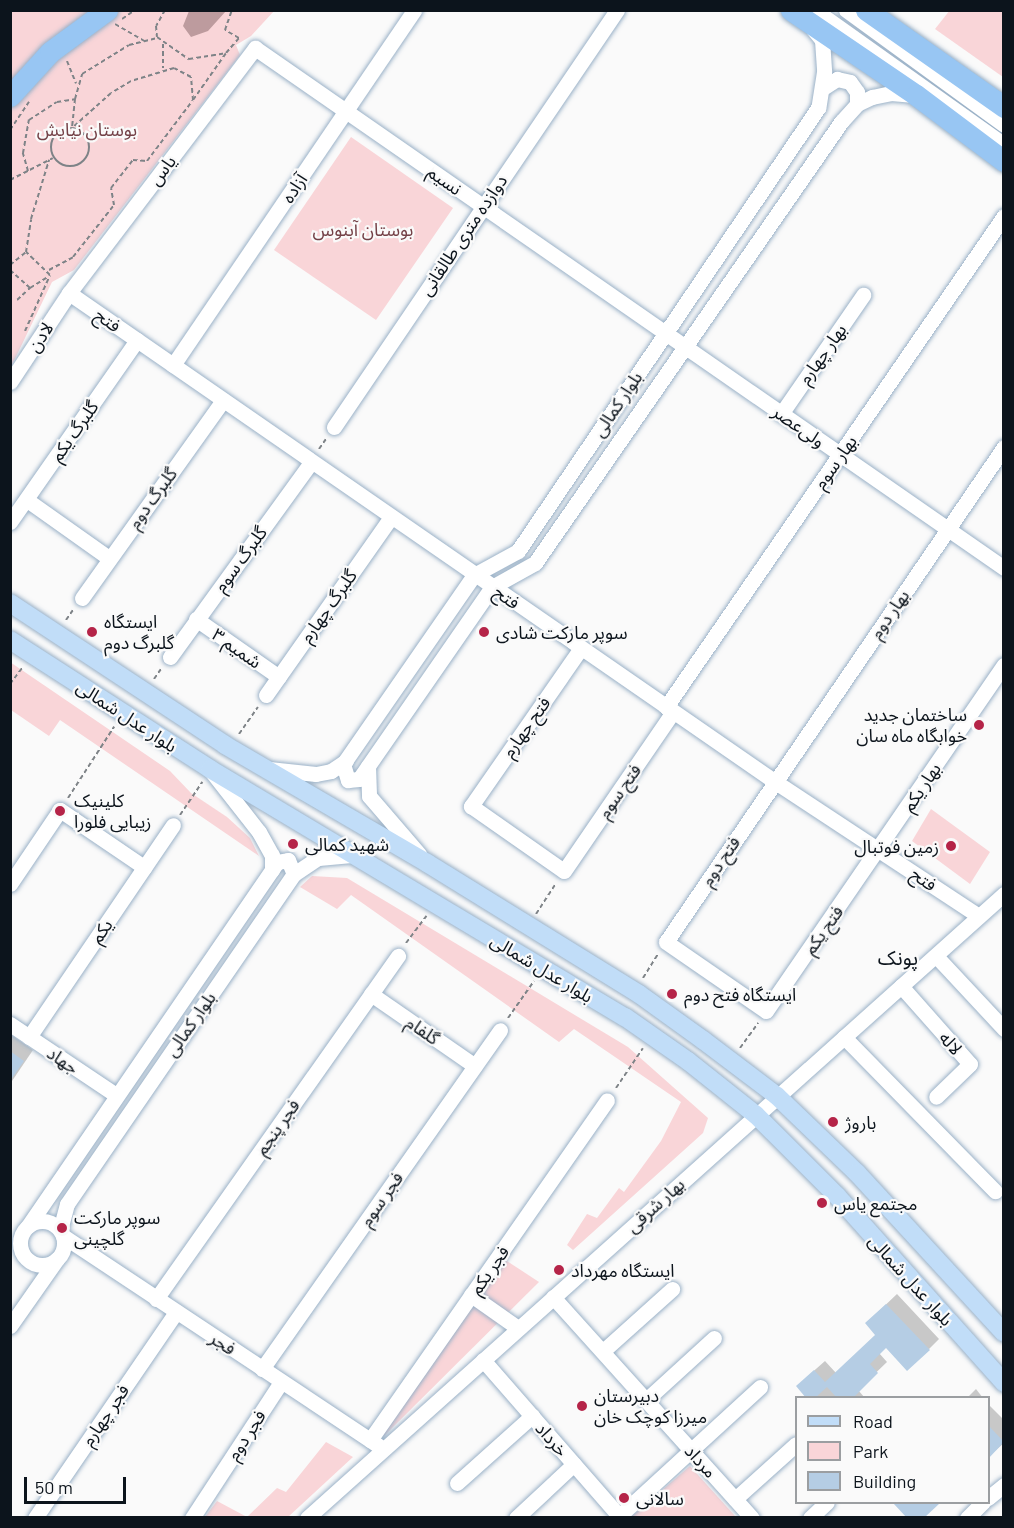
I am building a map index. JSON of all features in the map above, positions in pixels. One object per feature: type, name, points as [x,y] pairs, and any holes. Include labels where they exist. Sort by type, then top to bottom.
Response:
[{"type":"highway","points":[[866,10],[1004,107]]},
{"type":"highway","points":[[803,14],[1004,161]]},
{"type":"highway","points":[[21,104],[50,52],[110,21]]},
{"type":"main road","name":"بلوار عدل شمالی","points":[[10,603],[229,748],[427,863],[635,991],[731,1060],[777,1096],[865,1181],[1004,1333]]},
{"type":"main road","name":"بلوار عدل شمالی","points":[[10,640],[210,770],[543,968],[652,1036],[756,1115],[837,1196],[1004,1383]]},
{"type":"street","name":"آزاده","points":[[173,365],[414,10]]},
{"type":"street","name":"دوازده متری طالقانی","points":[[334,427],[617,10]]},
{"type":"street","points":[[846,10],[1004,125]]},
{"type":"street","points":[[803,14],[1004,145]]},
{"type":"street","name":"بلوار کمالی","points":[[345,762],[474,575],[518,551],[818,108],[823,88],[822,40],[803,14]]},
{"type":"street","name":"نسیم","points":[[255,48],[682,345]]},
{"type":"street","name":"یاس","points":[[69,293],[255,48]]},
{"type":"street","points":[[823,88],[837,79],[850,82],[857,92],[856,104],[891,93],[916,95]]},
{"type":"street","name":"بلوار کمالی","points":[[363,772],[492,587],[535,563],[682,345],[856,104]]},
{"type":"street","name":"بهار سوم","points":[[670,710],[840,455],[1004,216]]},
{"type":"street","name":"فتح","points":[[69,293],[670,710],[979,916]]},
{"type":"street","name":"لادن","points":[[10,382],[69,293]]},
{"type":"street","name":"بهار چهارم","points":[[781,414],[863,295]]},
{"type":"street","name":"گلبرگ یکم","points":[[10,522],[137,340]]},
{"type":"street","name":"ولی‌عصر","points":[[682,345],[1004,568]]},
{"type":"street","name":"گلبرگ دوم","points":[[82,597],[223,400]]},
{"type":"street","name":"بهار دوم","points":[[774,781],[1004,447]]},
{"type":"street","name":"گلبرگ سوم","points":[[170,657],[311,462]]},
{"type":"street","points":[[27,500],[109,558]]},
{"type":"street","name":"گلبرگ چهارم","points":[[266,695],[391,518]]},
{"type":"street","name":"شمیم ۳","points":[[196,619],[279,677]]},
{"type":"street","name":"فتح چهارم","points":[[564,871],[471,806],[581,648]]},
{"type":"street","name":"بهار یکم","points":[[879,849],[1004,665]]},
{"type":"street","name":"فتح سوم","points":[[564,871],[670,710]]},
{"type":"street","points":[[262,768],[316,774],[332,771],[345,762]]},
{"type":"street","points":[[345,762],[345,777],[363,772],[369,796],[427,863]]},
{"type":"street","points":[[210,770],[259,832],[272,855],[274,866],[288,860],[294,874]]},
{"type":"street","name":"فتح دوم","points":[[666,942],[774,781]]},
{"type":"street","points":[[10,884],[60,810],[144,867]]},
{"type":"street","name":"یکم","points":[[29,1037],[173,825]]},
{"type":"street","name":"فتح یکم","points":[[766,1011],[879,849]]},
{"type":"street","name":"بلوار کمالی","points":[[61,1233],[67,1204],[294,874],[318,858],[352,855]]},
{"type":"street","name":"بلوار کمالی","points":[[28,1226],[274,866]]},
{"type":"street","name":"بهار شرقی","points":[[307,1518],[1004,894]]},
{"type":"street","points":[[666,942],[766,1011]]},
{"type":"street","name":"فجر پنجم","points":[[156,1299],[398,956]]},
{"type":"street","points":[[936,956],[1000,1019]]},
{"type":"street","name":"لاله","points":[[901,986],[970,1064],[936,1096]]},
{"type":"street","name":"گلفام","points":[[371,994],[474,1066]]},
{"type":"street","name":"جهاد","points":[[10,1024],[116,1095]]},
{"type":"street","name":"فجر سوم","points":[[262,1369],[500,1030]]},
{"type":"street","points":[[844,1037],[995,1191]]},
{"type":"street","name":"فجر یکم","points":[[370,1440],[607,1100]]},
{"type":"street","points":[[10,1326],[57,1259],[63,1249],[61,1233],[48,1222],[28,1226],[15,1246],[31,1263],[45,1265],[57,1259]]},
{"type":"street","name":"فجر","points":[[61,1233],[156,1299],[383,1449]]},
{"type":"street","points":[[603,1352],[672,1289]]},
{"type":"street","points":[[471,1295],[518,1328]]},
{"type":"street","name":"مرداد","points":[[553,1297],[752,1518]]},
{"type":"street","name":"فجر چهارم","points":[[35,1518],[176,1311]]},
{"type":"street","points":[[646,1400],[714,1338]]},
{"type":"street","name":"خرداد","points":[[483,1360],[619,1517]]},
{"type":"street","name":"فجر دوم","points":[[192,1518],[281,1382]]},
{"type":"street","points":[[619,1517],[760,1387]]},
{"type":"street","points":[[457,1482],[532,1416]]},
{"type":"street","points":[[735,1499],[795,1445]]},
{"type":"street","points":[[516,1518],[574,1464]]},
{"type":"street","points":[[990,1496],[1004,1485]]},
{"type":"street","points":[[810,1518],[826,1504]]},
{"type":"street","points":[[967,1518],[982,1504]]},
{"type":"path","points":[[110,21],[135,10]]},
{"type":"path","points":[[165,10],[156,26],[157,37],[163,43],[189,60],[226,53]]},
{"type":"path","points":[[49,270],[73,257],[114,205],[111,188],[134,160],[147,161],[239,38],[225,30],[232,10]]},
{"type":"path","points":[[110,21],[144,41]]},
{"type":"path","points":[[72,128],[76,84],[82,74],[110,55],[157,37]]},
{"type":"path","points":[[163,43],[164,68]]},
{"type":"path","points":[[75,54],[66,62],[76,84]]},
{"type":"path","points":[[54,157],[52,146],[56,135],[72,128],[111,93],[164,68],[174,68],[191,77],[193,100]]},
{"type":"path","points":[[29,120],[57,102],[75,99]]},
{"type":"path","points":[[21,104],[29,120],[23,153],[28,171]]},
{"type":"path","points":[[10,130],[21,104]]},
{"type":"path","points":[[54,157],[70,166],[87,157],[87,138],[72,128]]},
{"type":"path","points":[[10,180],[54,157]]},
{"type":"path","points":[[10,266],[26,252],[31,219],[49,160]]},
{"type":"path","points":[[24,333],[50,275],[49,270],[26,252]]},
{"type":"path","points":[[10,270],[30,288]]},
{"type":"path","points":[[17,300],[50,275]]},
{"type":"path","points":[[311,462],[334,427]]},
{"type":"path","points":[[56,633],[82,597]]},
{"type":"path","points":[[10,684],[32,654]]},
{"type":"path","points":[[145,692],[170,657]]},
{"type":"path","points":[[229,748],[266,695]]},
{"type":"path","points":[[60,810],[122,713]]},
{"type":"path","points":[[173,825],[210,770]]},
{"type":"path","points":[[529,926],[564,871]]},
{"type":"path","points":[[398,956],[435,904]]},
{"type":"path","points":[[635,991],[666,942]]},
{"type":"path","points":[[500,1030],[543,968]]},
{"type":"path","points":[[731,1060],[766,1011]]},
{"type":"path","points":[[607,1100],[652,1036]]},
{"type":"green space","points":[[950,10],[1003,11],[1003,77],[935,29]]},
{"type":"green space","points":[[11,11],[97,11],[11,87]]},
{"type":"green space","name":"بوستان نیایش","points":[[113,11],[274,11],[251,36],[236,45],[240,55],[74,270],[52,282],[11,367],[11,103],[21,89]]},
{"type":"green space","name":"بوستان آبنوس","points":[[351,137],[453,208],[376,320],[274,250]]},
{"type":"green space","points":[[10,662],[170,771],[191,793],[227,817],[250,838],[259,856],[60,720],[49,736],[11,710]]},
{"type":"green space","name":"زمین فوتبال","points":[[931,809],[990,852],[970,884],[912,841]]},
{"type":"green space","points":[[312,876],[347,878],[628,1047],[708,1118],[703,1133],[573,1250],[567,1245],[587,1214],[597,1218],[619,1188],[624,1192],[661,1141],[681,1102],[574,1029],[559,1042],[351,895],[337,909],[300,887]]},
{"type":"green space","points":[[504,1259],[539,1282],[383,1437],[381,1433]]},
{"type":"green space","points":[[326,1442],[353,1457],[288,1517],[247,1517],[277,1488],[286,1492]]},
{"type":"green space","points":[[690,1466],[736,1517],[632,1516]]},
{"type":"green space","points":[[217,1501],[247,1517],[205,1517]]},
{"type":"shaded area","points":[[189,10],[226,11],[208,31],[191,37],[183,26]]},
{"type":"building","points":[[10,1051],[24,1061],[10,1081]]},
{"type":"building","points":[[886,1304],[930,1350],[907,1371],[886,1348],[870,1364],[878,1373],[855,1396],[835,1396],[827,1387],[817,1396],[804,1396],[796,1386],[814,1370],[825,1382],[875,1335],[865,1323]]},
{"type":"building","points":[[990,1427],[1004,1442],[990,1457]]},
{"type":"building","points":[[894,1504],[939,1504],[924,1518],[907,1518]]},
{"type":"place","name":"ایستگاه گلبرگ دوم","points":[[92,632]]},
{"type":"place","name":"سوپر مارکت شادی","points":[[484,632]]},
{"type":"place","name":"ساختمان جدید خوابگاه ماه سان","points":[[979,725]]},
{"type":"place","name":"کلینیک زیبایی فلورا","points":[[60,811]]},
{"type":"place","name":"شهید کمالی","points":[[293,844]]},
{"type":"place","name":"زمین فوتبال","points":[[951,846]]},
{"type":"place","name":"ایستگاه فتح دوم","points":[[672,994]]},
{"type":"place","name":"باروژ","points":[[833,1122]]},
{"type":"place","name":"مجتمع یاس","points":[[822,1203]]},
{"type":"place","name":"سوپر مارکت گلچینی","points":[[62,1228]]},
{"type":"place","name":"ایستگاه مهرداد","points":[[559,1270]]},
{"type":"place","name":"دبیرستان میرزا کوچک خان","points":[[582,1406]]},
{"type":"place","name":"سالانی","points":[[624,1498]]},
{"type":"district","name":"پونک","points":[[898,957]]}]
